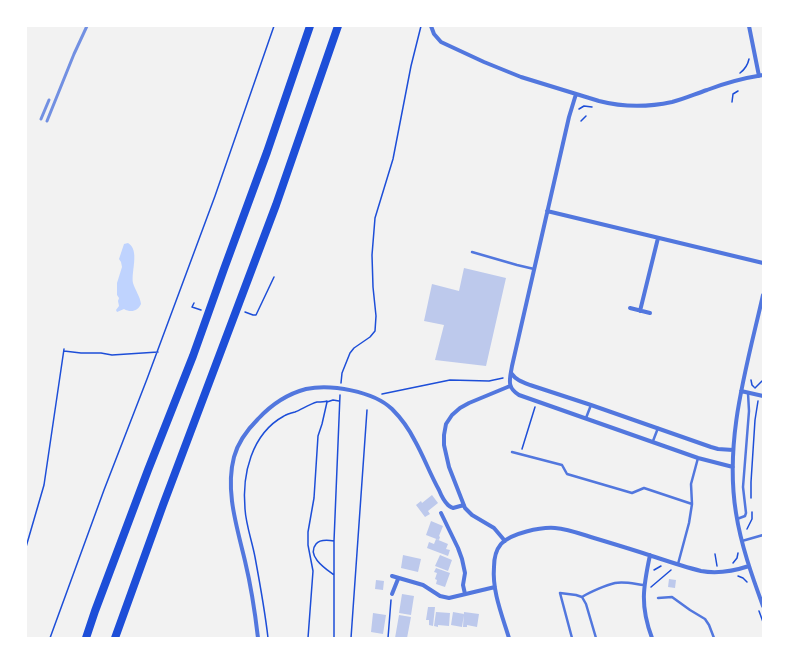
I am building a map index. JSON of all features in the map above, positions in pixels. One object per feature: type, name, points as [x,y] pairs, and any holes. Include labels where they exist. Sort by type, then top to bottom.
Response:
[{"type":"highway","points":[[86,638],[142,485],[193,356],[267,152],[310,26]]},
{"type":"highway","points":[[115,638],[163,505],[276,205],[338,26]]},
{"type":"street","points":[[432,26],[434,34],[441,42],[484,62],[522,77],[576,94],[610,104],[624,105],[649,105],[672,102],[726,83],[761,76],[749,26]]},
{"type":"street","points":[[576,94],[569,117],[547,211],[512,366],[509,381],[510,386],[518,394],[537,401],[698,458],[733,467]]},
{"type":"street","points":[[547,211],[763,263]]},
{"type":"street","points":[[640,311],[658,238]]},
{"type":"street","points":[[763,295],[741,391],[733,450],[733,493],[736,519],[749,566],[763,606]]},
{"type":"street","points":[[630,308],[650,313]]},
{"type":"street","points":[[511,373],[520,382],[711,447],[733,450]]},
{"type":"street","points":[[505,540],[494,528],[466,510],[451,475],[444,440],[444,430],[446,424],[455,412],[463,406],[510,386]]},
{"type":"street","points":[[258,638],[248,575],[232,506],[232,466],[234,455],[248,429],[275,403],[297,392],[307,389],[340,388],[356,391],[384,404],[392,409],[405,424],[446,503],[453,508],[464,506]]},
{"type":"street","points":[[741,391],[763,396]]},
{"type":"street","points":[[442,513],[462,559],[465,573],[463,585],[465,594]]},
{"type":"street","points":[[509,638],[498,600],[493,570],[498,548],[505,540],[522,533],[539,529],[555,528],[568,530],[703,571],[726,572],[749,566]]},
{"type":"street","points":[[650,555],[647,586],[643,601],[646,622],[652,638]]},
{"type":"street","points":[[392,576],[422,585],[443,597],[451,598],[495,587]]},
{"type":"street","points":[[392,594],[398,579]]},
{"type":"lane","points":[[472,252],[534,269]]},
{"type":"lane","points":[[736,519],[745,516],[746,513],[743,487],[749,411],[748,393]]},
{"type":"lane","points":[[586,418],[591,405]]},
{"type":"lane","points":[[653,441],[658,428]]},
{"type":"lane","points":[[512,452],[562,465],[567,474],[632,493],[644,488],[692,504]]},
{"type":"lane","points":[[678,564],[689,523],[692,504],[691,484],[698,458]]},
{"type":"lane","points":[[742,541],[763,534]]},
{"type":"lane","points":[[582,597],[615,583],[647,586]]},
{"type":"lane","points":[[572,638],[560,593],[576,595],[584,599],[596,638]]},
{"type":"lane","points":[[658,598],[672,597],[704,618],[709,625],[714,638]]},
{"type":"path","points":[[50,638],[104,490],[158,352],[215,196],[274,26]]},
{"type":"path","points":[[334,638],[334,542],[340,388],[347,358],[355,346],[370,337],[375,331],[376,316],[372,255],[375,218],[393,159],[411,66],[421,26]]},
{"type":"path","points":[[739,73],[746,65],[749,57]]},
{"type":"path","points":[[732,102],[733,94],[738,91]]},
{"type":"path","points":[[581,120],[586,116]]},
{"type":"path","points":[[237,309],[256,316],[274,277]]},
{"type":"path","points":[[194,303],[193,307],[208,313]]},
{"type":"path","points":[[26,547],[44,485],[64,350],[81,353],[110,354],[158,352]]},
{"type":"path","points":[[380,395],[450,380],[489,381],[503,378],[511,373]]},
{"type":"path","points":[[750,377],[751,383],[757,390]]},
{"type":"path","points":[[755,388],[762,381]]},
{"type":"path","points":[[308,638],[313,571],[308,545],[308,532],[314,498],[318,436],[327,402],[333,400],[339,401]]},
{"type":"path","points":[[751,499],[755,420],[759,400]]},
{"type":"path","points":[[268,638],[255,558],[246,520],[244,494],[247,468],[251,455],[258,442],[272,424],[283,416],[304,407],[317,402],[326,401]]},
{"type":"path","points":[[521,454],[537,401]]},
{"type":"path","points":[[350,638],[367,410]]},
{"type":"path","points":[[748,540],[746,530],[752,519],[752,511]]},
{"type":"path","points":[[334,542],[322,540],[317,542],[314,547],[314,554],[319,563],[334,575]]},
{"type":"path","points":[[716,554],[717,566]]},
{"type":"path","points":[[653,571],[663,566]]},
{"type":"path","points":[[647,586],[650,587],[672,568]]},
{"type":"path","points":[[736,577],[739,576],[744,578],[749,584]]},
{"type":"path","points":[[388,638],[392,594]]},
{"type":"path","points":[[757,605],[763,622]]},
{"type":"water","points":[[128,243],[132,246],[134,251],[133,283],[140,298],[141,304],[134,311],[124,309],[117,312],[116,310],[119,306],[119,298],[117,295],[117,283],[122,267],[119,259],[124,244]]},
{"type":"building","points":[[464,268],[506,278],[486,366],[435,360],[444,325],[424,321],[432,284],[459,291]]},
{"type":"building","points":[[432,495],[438,503],[428,511],[430,514],[425,517],[416,505],[421,501],[422,503]]},
{"type":"building","points":[[431,521],[443,526],[439,540],[426,535]]},
{"type":"building","points":[[436,539],[448,544],[446,549],[450,550],[448,556],[427,548],[429,542],[434,544]]},
{"type":"building","points":[[403,555],[421,559],[418,572],[401,568]]},
{"type":"building","points":[[440,555],[452,560],[448,571],[435,566]]},
{"type":"building","points":[[436,568],[450,573],[445,587],[436,584],[437,580],[435,579],[437,573],[434,572]]},
{"type":"building","points":[[669,579],[676,580],[675,588],[668,587]]},
{"type":"building","points":[[376,580],[384,581],[383,590],[375,589]]},
{"type":"building","points":[[402,594],[414,596],[411,615],[399,613]]},
{"type":"building","points":[[428,607],[435,607],[433,626],[429,625],[429,620],[426,620]]},
{"type":"building","points":[[436,612],[450,613],[449,626],[434,626]]},
{"type":"building","points":[[453,612],[464,614],[462,627],[451,625]]},
{"type":"building","points":[[464,612],[479,614],[477,627],[467,625],[467,627],[463,627]]},
{"type":"building","points":[[373,613],[386,615],[383,634],[371,632]]},
{"type":"building","points":[[399,615],[411,617],[407,638],[395,638]]},
{"type":"railway","points":[[47,121],[87,26]]},
{"type":"railway","points":[[41,119],[49,100]]}]
